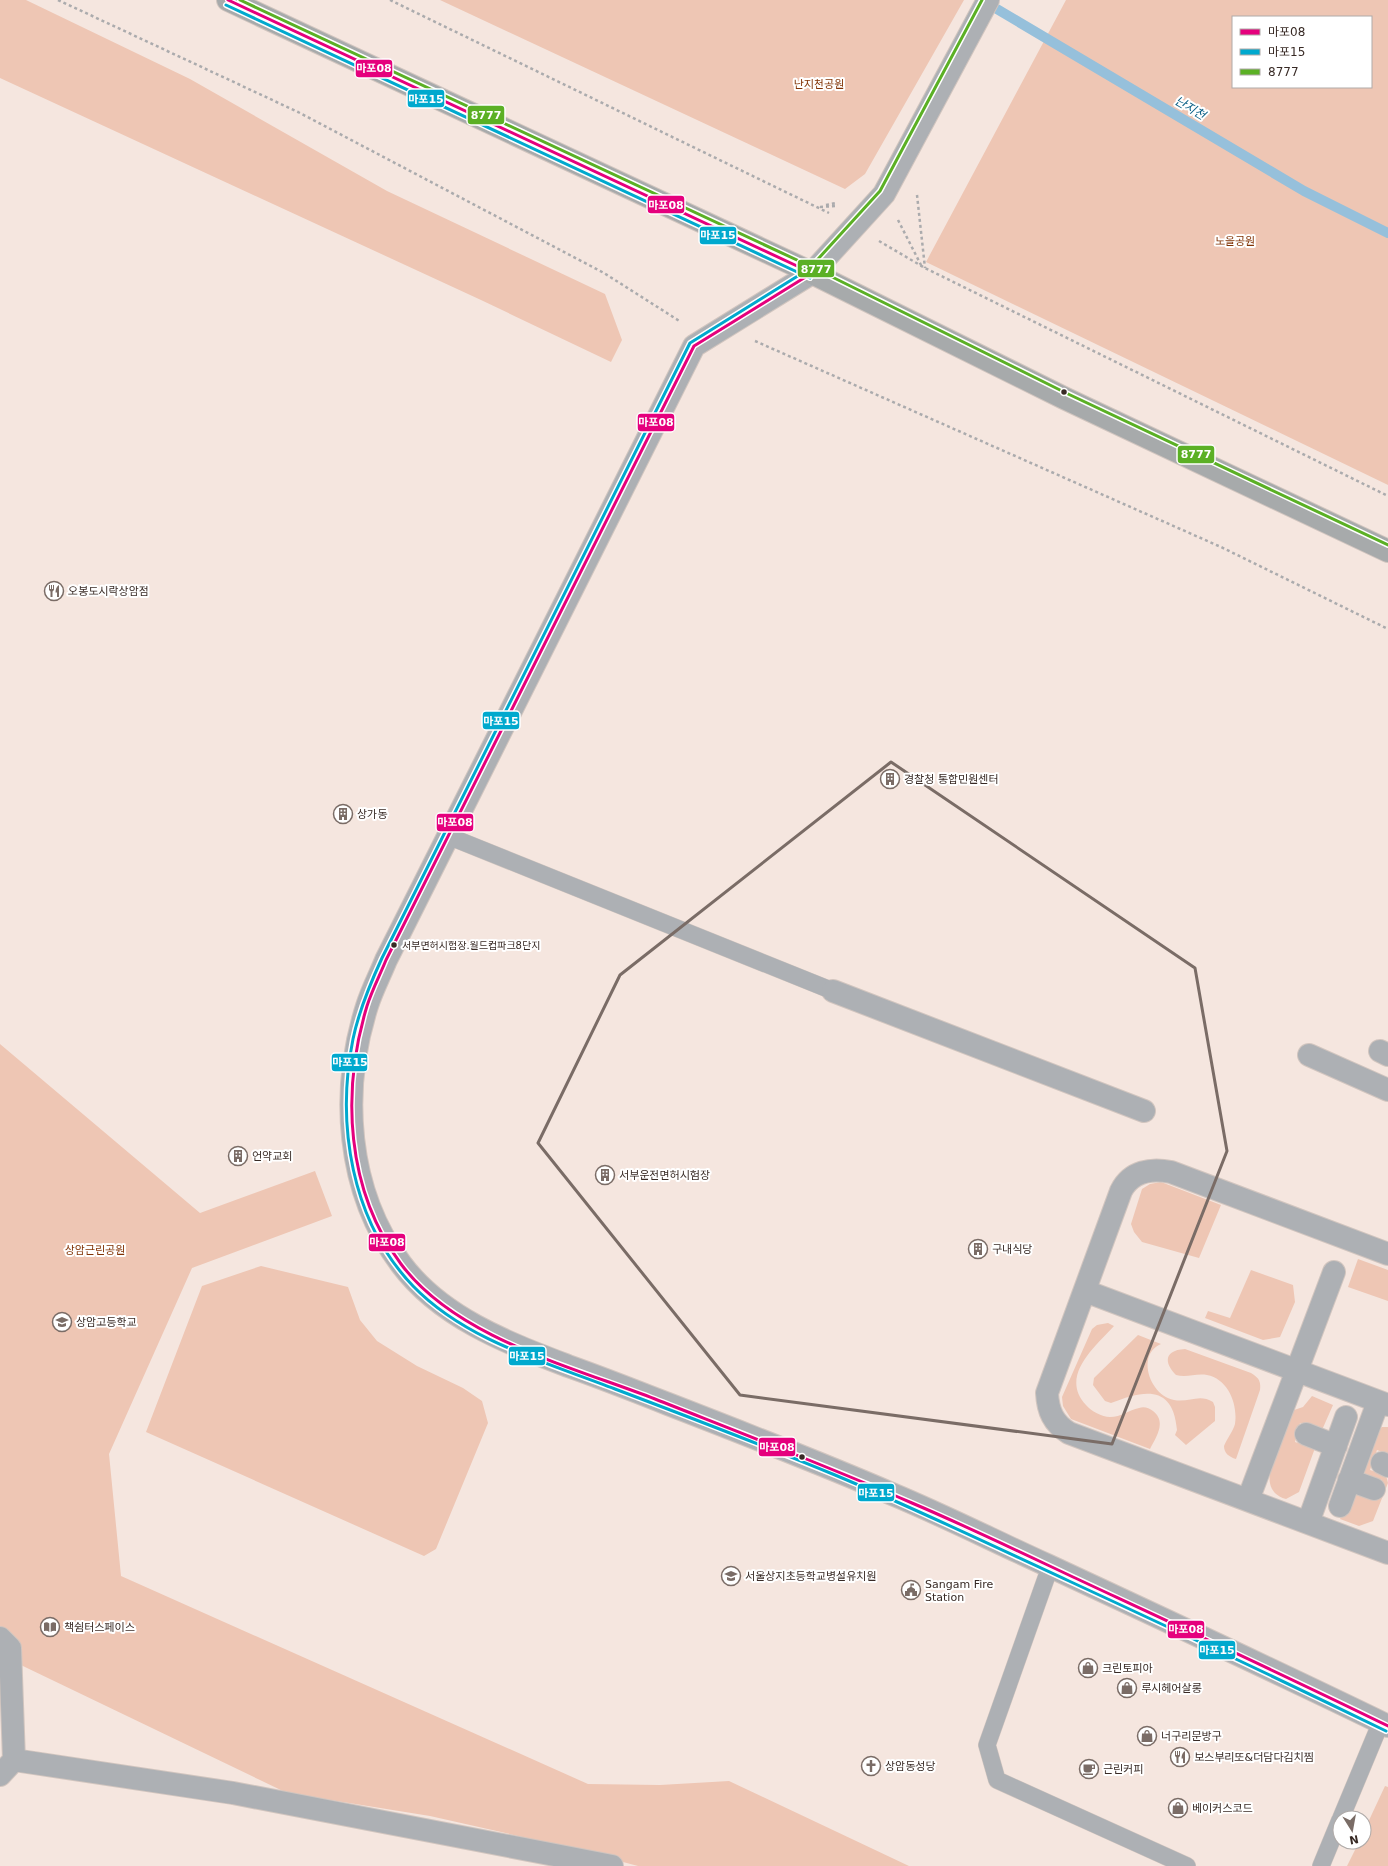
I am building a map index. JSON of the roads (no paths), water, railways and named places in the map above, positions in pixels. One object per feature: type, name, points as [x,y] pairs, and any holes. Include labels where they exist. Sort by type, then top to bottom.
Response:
[{"type":"main road","points":[[228,0],[812,273],[1064,398],[1388,551]]},
{"type":"street","points":[[988,0],[884,194],[812,273],[694,346],[386,960],[367,1006],[356,1054],[351,1094],[352,1130],[357,1168],[367,1202],[382,1236],[402,1266],[430,1294],[466,1321],[512,1344],[768,1442],[896,1495],[1385,1724]]},
{"type":"street","points":[[833,992],[1144,1112]]},
{"type":"street","points":[[1309,1055],[1388,1090]]},
{"type":"street","points":[[1386,1547],[1308,1523],[1069,1433],[1059,1426],[1052,1416],[1048,1405],[1047,1393],[1124,1185],[1130,1178],[1137,1174],[1154,1170],[1171,1172],[1388,1254]]},
{"type":"street","points":[[1248,1500],[1334,1272]]},
{"type":"street","points":[[1085,1291],[1383,1404],[1349,1480],[1340,1506]]},
{"type":"street","points":[[1308,1523],[1346,1417]]},
{"type":"street","points":[[1306,1434],[1336,1446]]},
{"type":"street","points":[[1349,1480],[1374,1489]]},
{"type":"street","points":[[0,1638],[10,1648],[7,1768],[233,1793],[612,1866]]},
{"type":"lane","points":[[448,836],[833,992]]},
{"type":"lane","points":[[1050,1567],[987,1746],[997,1780],[1187,1866]]},
{"type":"lane","points":[[1344,1810],[1385,1724]]},
{"type":"lane","points":[[1321,1866],[1332,1839]]},
{"type":"waterway","name":"난지천","points":[[985,2],[1304,191],[1388,233]]},
{"type":"place","name":"오봉도시락상암점","points":[[54,591]]},
{"type":"place","name":"경찰청 통합민원센터","points":[[890,779]]},
{"type":"place","name":"상가동","points":[[343,814]]},
{"type":"place","name":"서부면허시험장.월드컵파크8단지","points":[[394,945]]},
{"type":"place","name":"언약교회","points":[[238,1156]]},
{"type":"place","name":"서부운전면허시험장","points":[[605,1175]]},
{"type":"place","name":"구내식당","points":[[978,1249]]},
{"type":"place","name":"상암고등학교","points":[[62,1322]]},
{"type":"place","name":"서울상지초등학교병설유치원","points":[[731,1576]]},
{"type":"place","name":"Sangam Fire Station","points":[[911,1590]]},
{"type":"place","name":"책쉼터스페이스","points":[[50,1627]]},
{"type":"place","name":"크린토피아","points":[[1088,1668]]},
{"type":"place","name":"루시헤어살롱","points":[[1127,1688]]},
{"type":"place","name":"너구리문방구","points":[[1147,1736]]},
{"type":"place","name":"보스부리또&더담다김치찜","points":[[1180,1757]]},
{"type":"place","name":"상암동성당","points":[[871,1766]]},
{"type":"place","name":"근린커피","points":[[1089,1769]]},
{"type":"place","name":"베이커스코드","points":[[1178,1808]]},
{"type":"park label","name":"난지천공원","points":[[819,84]]},
{"type":"park label","name":"노을공원","points":[[1235,241]]},
{"type":"park label","name":"상암근린공원","points":[[95,1250]]}]
